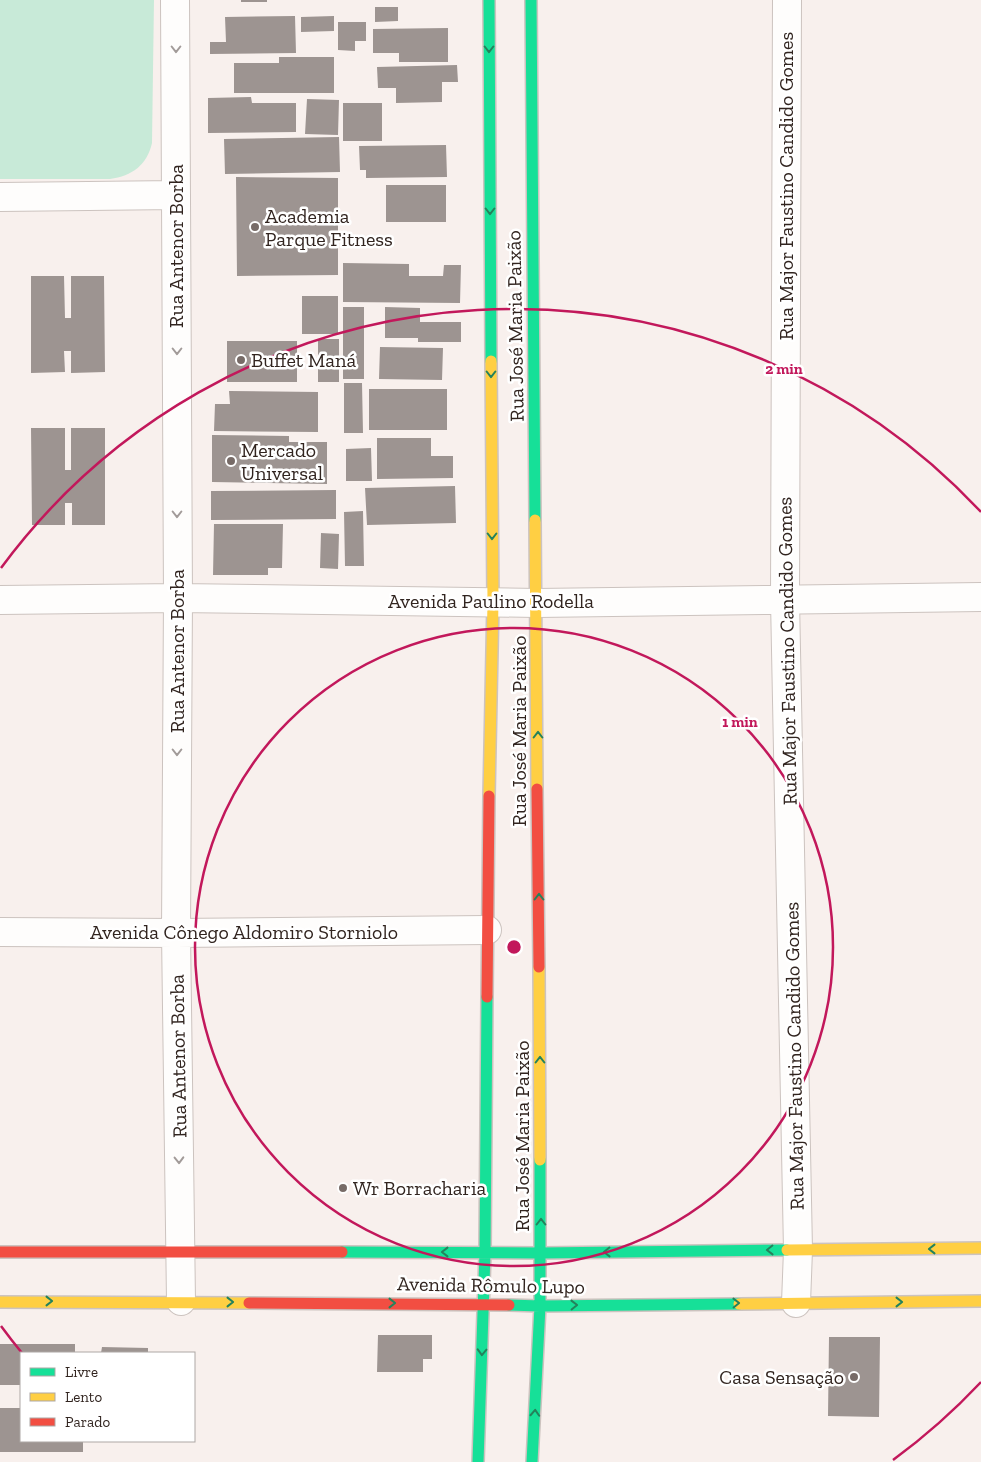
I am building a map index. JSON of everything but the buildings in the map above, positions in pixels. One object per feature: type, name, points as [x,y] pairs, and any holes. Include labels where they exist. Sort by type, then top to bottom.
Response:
[{"type":"street","name":"Rua Antenor Borba","points":[[175,0],[178,598],[176,933],[181,1301]]},
{"type":"street","name":"Rua José Maria Paixão","points":[[478,1462],[485,1252],[487,930],[493,602],[488,0]]},
{"type":"street","name":"Rua José Maria Paixão","points":[[531,0],[541,1253],[532,1462]]},
{"type":"street","name":"Rua Major Faustino Candido Gomes","points":[[787,0],[785,600],[798,1250],[796,1303]]},
{"type":"street","points":[[0,197],[176,195]]},
{"type":"street","name":"Avenida Paulino Rodella","points":[[0,600],[178,598],[537,603],[981,597]]},
{"type":"street","name":"Avenida Cônego Aldomiro Storniolo","points":[[0,932],[176,933],[487,930]]},
{"type":"street","name":"Avenida Rômulo Lupo","points":[[0,1252],[541,1253],[981,1248]]},
{"type":"street","name":"Avenida Rômulo Lupo","points":[[0,1302],[181,1301],[540,1306],[981,1301]]},
{"type":"green space","points":[[0,0],[154,0],[152,143],[150,151],[142,163],[132,172],[110,179],[0,179]]},
{"type":"traffic: fast","points":[[489,0],[491,361]]},
{"type":"traffic: fast","points":[[531,0],[535,520]]},
{"type":"traffic: fast","points":[[478,1462],[485,1253],[487,997]]},
{"type":"traffic: fast","points":[[532,1462],[540,1306],[540,1160]]},
{"type":"traffic: fast","points":[[342,1252],[541,1253],[787,1250]]},
{"type":"traffic: fast","points":[[509,1305],[739,1304]]},
{"type":"traffic: slow","points":[[489,796],[493,602],[491,361]]},
{"type":"traffic: slow","points":[[535,520],[537,789]]},
{"type":"traffic: slow","points":[[539,967],[540,1160]]},
{"type":"traffic: slow","points":[[787,1250],[981,1248]]},
{"type":"traffic: slow","points":[[739,1304],[981,1301]]},
{"type":"traffic: slow","points":[[0,1302],[249,1303]]},
{"type":"traffic: jam","points":[[537,789],[539,967]]},
{"type":"traffic: jam","points":[[487,997],[489,796]]},
{"type":"traffic: jam","points":[[0,1252],[342,1252]]},
{"type":"traffic: jam","points":[[249,1303],[509,1305]]},
{"type":"place","name":"Academia Parque Fitness","points":[[255,227]]},
{"type":"place","name":"Buffet Maná","points":[[241,360]]},
{"type":"place","name":"Mercado Universal","points":[[231,461]]},
{"type":"place","name":"Wr Borracharia","points":[[343,1188]]},
{"type":"place","name":"Casa Sensação","points":[[854,1377]]}]
